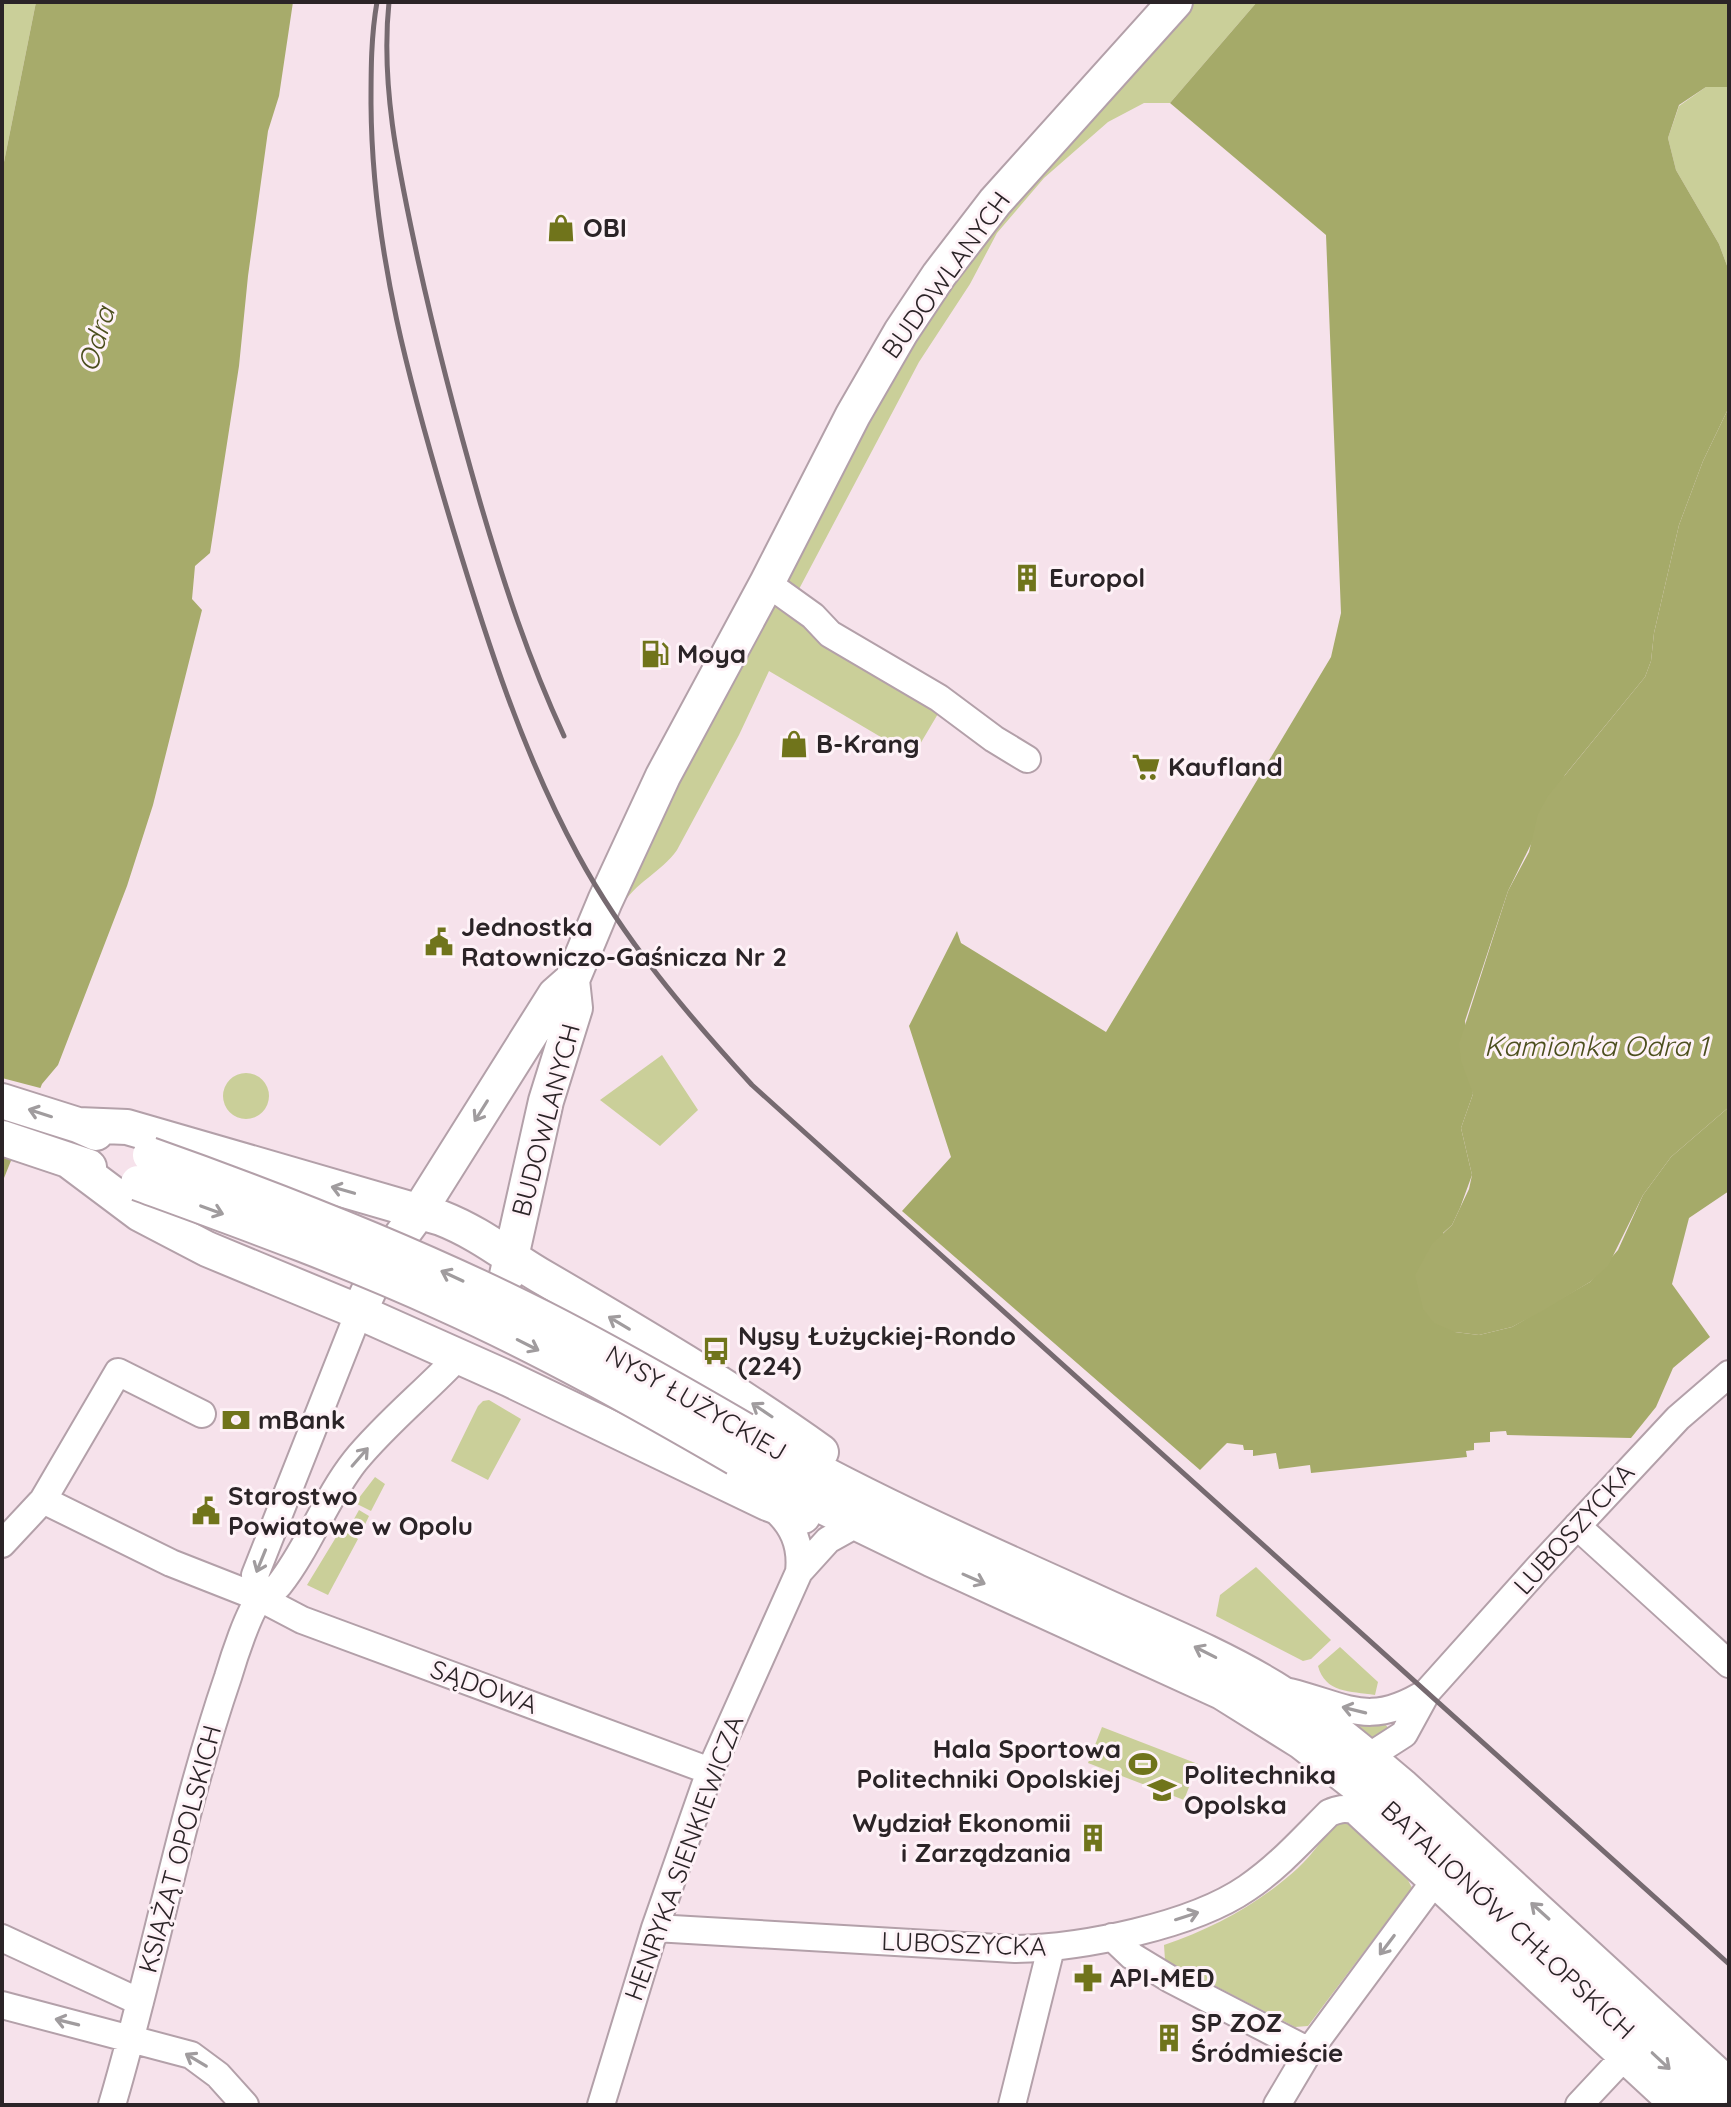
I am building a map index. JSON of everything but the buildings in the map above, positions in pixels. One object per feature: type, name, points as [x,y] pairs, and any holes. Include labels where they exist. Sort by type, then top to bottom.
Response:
[{"type":"main road","name":"BUDOWLANYCH","points":[[359,1312],[382,1262],[418,1213],[555,995],[572,980],[663,776],[853,415],[925,294],[995,202],[1175,2]]},
{"type":"main road","name":"BUDOWLANYCH","points":[[458,1357],[477,1336],[492,1312],[505,1281],[546,1101],[575,1008],[572,980]]},
{"type":"main road","name":"NYSY ŁUŻYCKIEJ","points":[[2,1101],[78,1125],[312,1248],[444,1303],[600,1382],[740,1444],[801,1463],[891,1509],[1194,1647],[1380,1748]]},
{"type":"main road","name":"NYSY ŁUŻYCKIEJ","points":[[2,1138],[68,1160],[134,1153]]},
{"type":"main road","points":[[134,1153],[418,1213],[469,1229],[511,1259],[758,1408],[846,1470],[891,1509]]},
{"type":"main road","points":[[68,1160],[140,1214],[207,1249],[359,1312],[767,1503],[875,1540],[904,1546]]},
{"type":"main road","name":"NYSY ŁUŻYCKIEJ","points":[[740,1444],[795,1493],[1222,1692],[1302,1742]]},
{"type":"main road","name":"BATALIONÓW CHŁOPSKICH","points":[[1302,1742],[1385,1807],[1708,2105]]},
{"type":"main road","name":"BATALIONÓW CHŁOPSKICH","points":[[1380,1748],[1426,1807],[1729,2086]]},
{"type":"street","points":[[767,583],[796,602],[830,634],[939,698],[1027,759]]},
{"type":"street","name":"KSIĄŻĄT OPOLSKICH","points":[[112,2105],[218,1707],[241,1639],[260,1598],[255,1575],[359,1312]]},
{"type":"street","name":"KSIĄŻĄT OPOLSKICH","points":[[260,1598],[270,1593],[283,1579],[325,1503],[356,1459],[458,1357]]},
{"type":"street","points":[[2,1544],[43,1500],[118,1372],[202,1414]]},
{"type":"street","name":"LUBOSZYCKA","points":[[1427,1692],[1678,1418],[1729,1374]]},
{"type":"street","name":"SĄDOWA","points":[[43,1500],[171,1563],[260,1598],[302,1620],[710,1771]]},
{"type":"street","points":[[767,1503],[794,1533],[801,1554],[799,1572]]},
{"type":"street","points":[[1577,1526],[1729,1664]]},
{"type":"street","name":"HENRYKA SIENKIEWICZA","points":[[601,2105],[655,1928],[710,1771],[799,1572],[828,1540],[846,1530]]},
{"type":"street","points":[[1274,1688],[1369,1713],[1404,1706],[1427,1692]]},
{"type":"street","points":[[1302,1742],[1353,1760],[1404,1734],[1427,1692]]},
{"type":"street","name":"LUBOSZYCKA","points":[[655,1928],[1000,1948],[1051,1948],[1112,1937],[1187,1917],[1244,1890],[1284,1859],[1329,1813],[1339,1808],[1354,1810],[1434,1882]]},
{"type":"street","points":[[1277,2105],[1309,2051],[1434,1882],[1673,2105]]},
{"type":"street","points":[[1112,1937],[1132,1956],[1170,1979],[1309,2051]]},
{"type":"street","points":[[2,1938],[140,2002]]},
{"type":"street","points":[[1012,2105],[1051,1948]]},
{"type":"street","points":[[2,2005],[191,2055],[218,2075],[245,2105]]},
{"type":"street","points":[[1579,2105],[1623,2058]]},
{"type":"shaded area","points":[[2,2],[36,2],[2,172]]},
{"type":"shaded area","points":[[1175,2],[1257,2],[1170,103],[1144,103],[1108,122],[1044,178],[997,233],[970,284],[919,362],[798,591],[796,602],[945,702],[913,756],[769,671],[739,735],[677,850],[622,906],[611,887],[901,332]]},
{"type":"shaded area","points":[[1257,2],[1729,2],[1729,87],[1706,87],[1679,105],[1668,138],[1676,170],[1719,244],[1729,271],[1729,407],[1703,461],[1679,525],[1645,677],[1565,775],[1508,891],[1465,1021],[1473,1094],[1461,1128],[1472,1175],[1452,1225],[1443,1233],[1455,1332],[1479,1335],[1512,1327],[1590,1282],[1618,1250],[1643,1195],[1671,1157],[1729,1107],[1729,1191],[1689,1218],[1672,1284],[1710,1337],[1673,1368],[1656,1407],[1631,1438],[1490,1432],[1490,1442],[1474,1443],[1474,1450],[1466,1451],[1467,1457],[1311,1473],[1310,1465],[1279,1469],[1276,1453],[1253,1456],[1253,1450],[1244,1450],[1243,1445],[1227,1443],[1200,1470],[902,1211],[951,1157],[909,1026],[957,931],[961,943],[1106,1032],[1331,657],[1341,613],[1326,235],[1170,103]]},
{"type":"shaded area","points":[[1706,87],[1729,87],[1729,271],[1719,244],[1676,170],[1668,138],[1679,106]]},
{"type":"shaded area","points":[[662,1055],[698,1110],[660,1146],[600,1100]]},
{"type":"shaded area","points":[[246,1073],[262,1080],[269,1096],[262,1112],[246,1119],[230,1112],[223,1096],[230,1080]]},
{"type":"shaded area","points":[[489,1400],[521,1419],[488,1480],[451,1461],[478,1406]]},
{"type":"shaded area","points":[[375,1477],[385,1484],[371,1511],[355,1503]]},
{"type":"shaded area","points":[[359,1510],[369,1516],[360,1535],[349,1528]]},
{"type":"shaded area","points":[[341,1529],[358,1539],[328,1595],[307,1585]]},
{"type":"shaded area","points":[[1256,1567],[1331,1640],[1311,1659],[1303,1661],[1216,1616],[1220,1595]]},
{"type":"shaded area","points":[[1340,1647],[1378,1682],[1375,1695],[1340,1689],[1321,1675],[1318,1666]]},
{"type":"shaded area","points":[[1325,1707],[1382,1721],[1393,1733],[1373,1744]]},
{"type":"shaded area","name":"Hala Sportowa Politechniki Opolskiej","points":[[1102,1727],[1198,1764],[1184,1800],[1088,1763]]},
{"type":"shaded area","points":[[1339,1822],[1346,1822],[1408,1880],[1412,1888],[1308,2026],[1295,2027],[1165,1960],[1164,1945],[1217,1923],[1268,1893],[1298,1868]]},
{"type":"water","name":"Odra","points":[[36,2],[293,2],[279,96],[268,131],[239,366],[210,553],[195,566],[192,599],[202,610],[153,805],[127,886],[58,1065],[42,1084],[2,1183],[2,172]]},
{"type":"water","name":"Kamionka Odra 1","points":[[1729,407],[1729,1107],[1671,1157],[1643,1195],[1608,1266],[1590,1282],[1512,1327],[1479,1335],[1455,1332],[1434,1323],[1423,1309],[1415,1275],[1432,1244],[1452,1225],[1469,1189],[1472,1175],[1461,1128],[1473,1094],[1461,1061],[1459,1044],[1508,891],[1529,852],[1538,814],[1548,796],[1645,677],[1679,525],[1703,461]]},
{"type":"pier","points":[[2,1078],[44,1089],[28,1130],[2,1122]]},
{"type":"railway","points":[[377,2],[371,66],[373,159],[386,267],[409,372],[453,529],[507,695],[558,816],[615,917],[681,1003],[752,1085],[1729,1964]]},
{"type":"railway","points":[[389,2],[387,67],[393,132],[432,321],[498,562],[528,649],[564,736]]},
{"type":"place","name":"OBI","points":[[561,228]]},
{"type":"place","name":"Europol","points":[[1027,578]]},
{"type":"place","name":"Moya","points":[[655,654]]},
{"type":"place","name":"B-Krang","points":[[794,744]]},
{"type":"place","name":"Kaufland","points":[[1146,767]]},
{"type":"place","name":"Jednostka Ratowniczo-Gaśnicza Nr 2","points":[[439,942]]},
{"type":"place","name":"Nysy Łużyckiej-Rondo (224)","points":[[716,1351]]},
{"type":"place","name":"mBank","points":[[236,1420]]},
{"type":"place","name":"Starostwo Powiatowe w Opolu","points":[[206,1511]]},
{"type":"place","name":"Hala Sportowa Politechniki Opolskiej","points":[[1143,1764]]},
{"type":"place","name":"Politechnika Opolska","points":[[1162,1790]]},
{"type":"place","name":"Wydział Ekonomii i Zarządzania","points":[[1093,1838]]},
{"type":"place","name":"API-MED","points":[[1088,1978]]},
{"type":"place","name":"SP ZOZ Śródmieście","points":[[1169,2038]]}]
